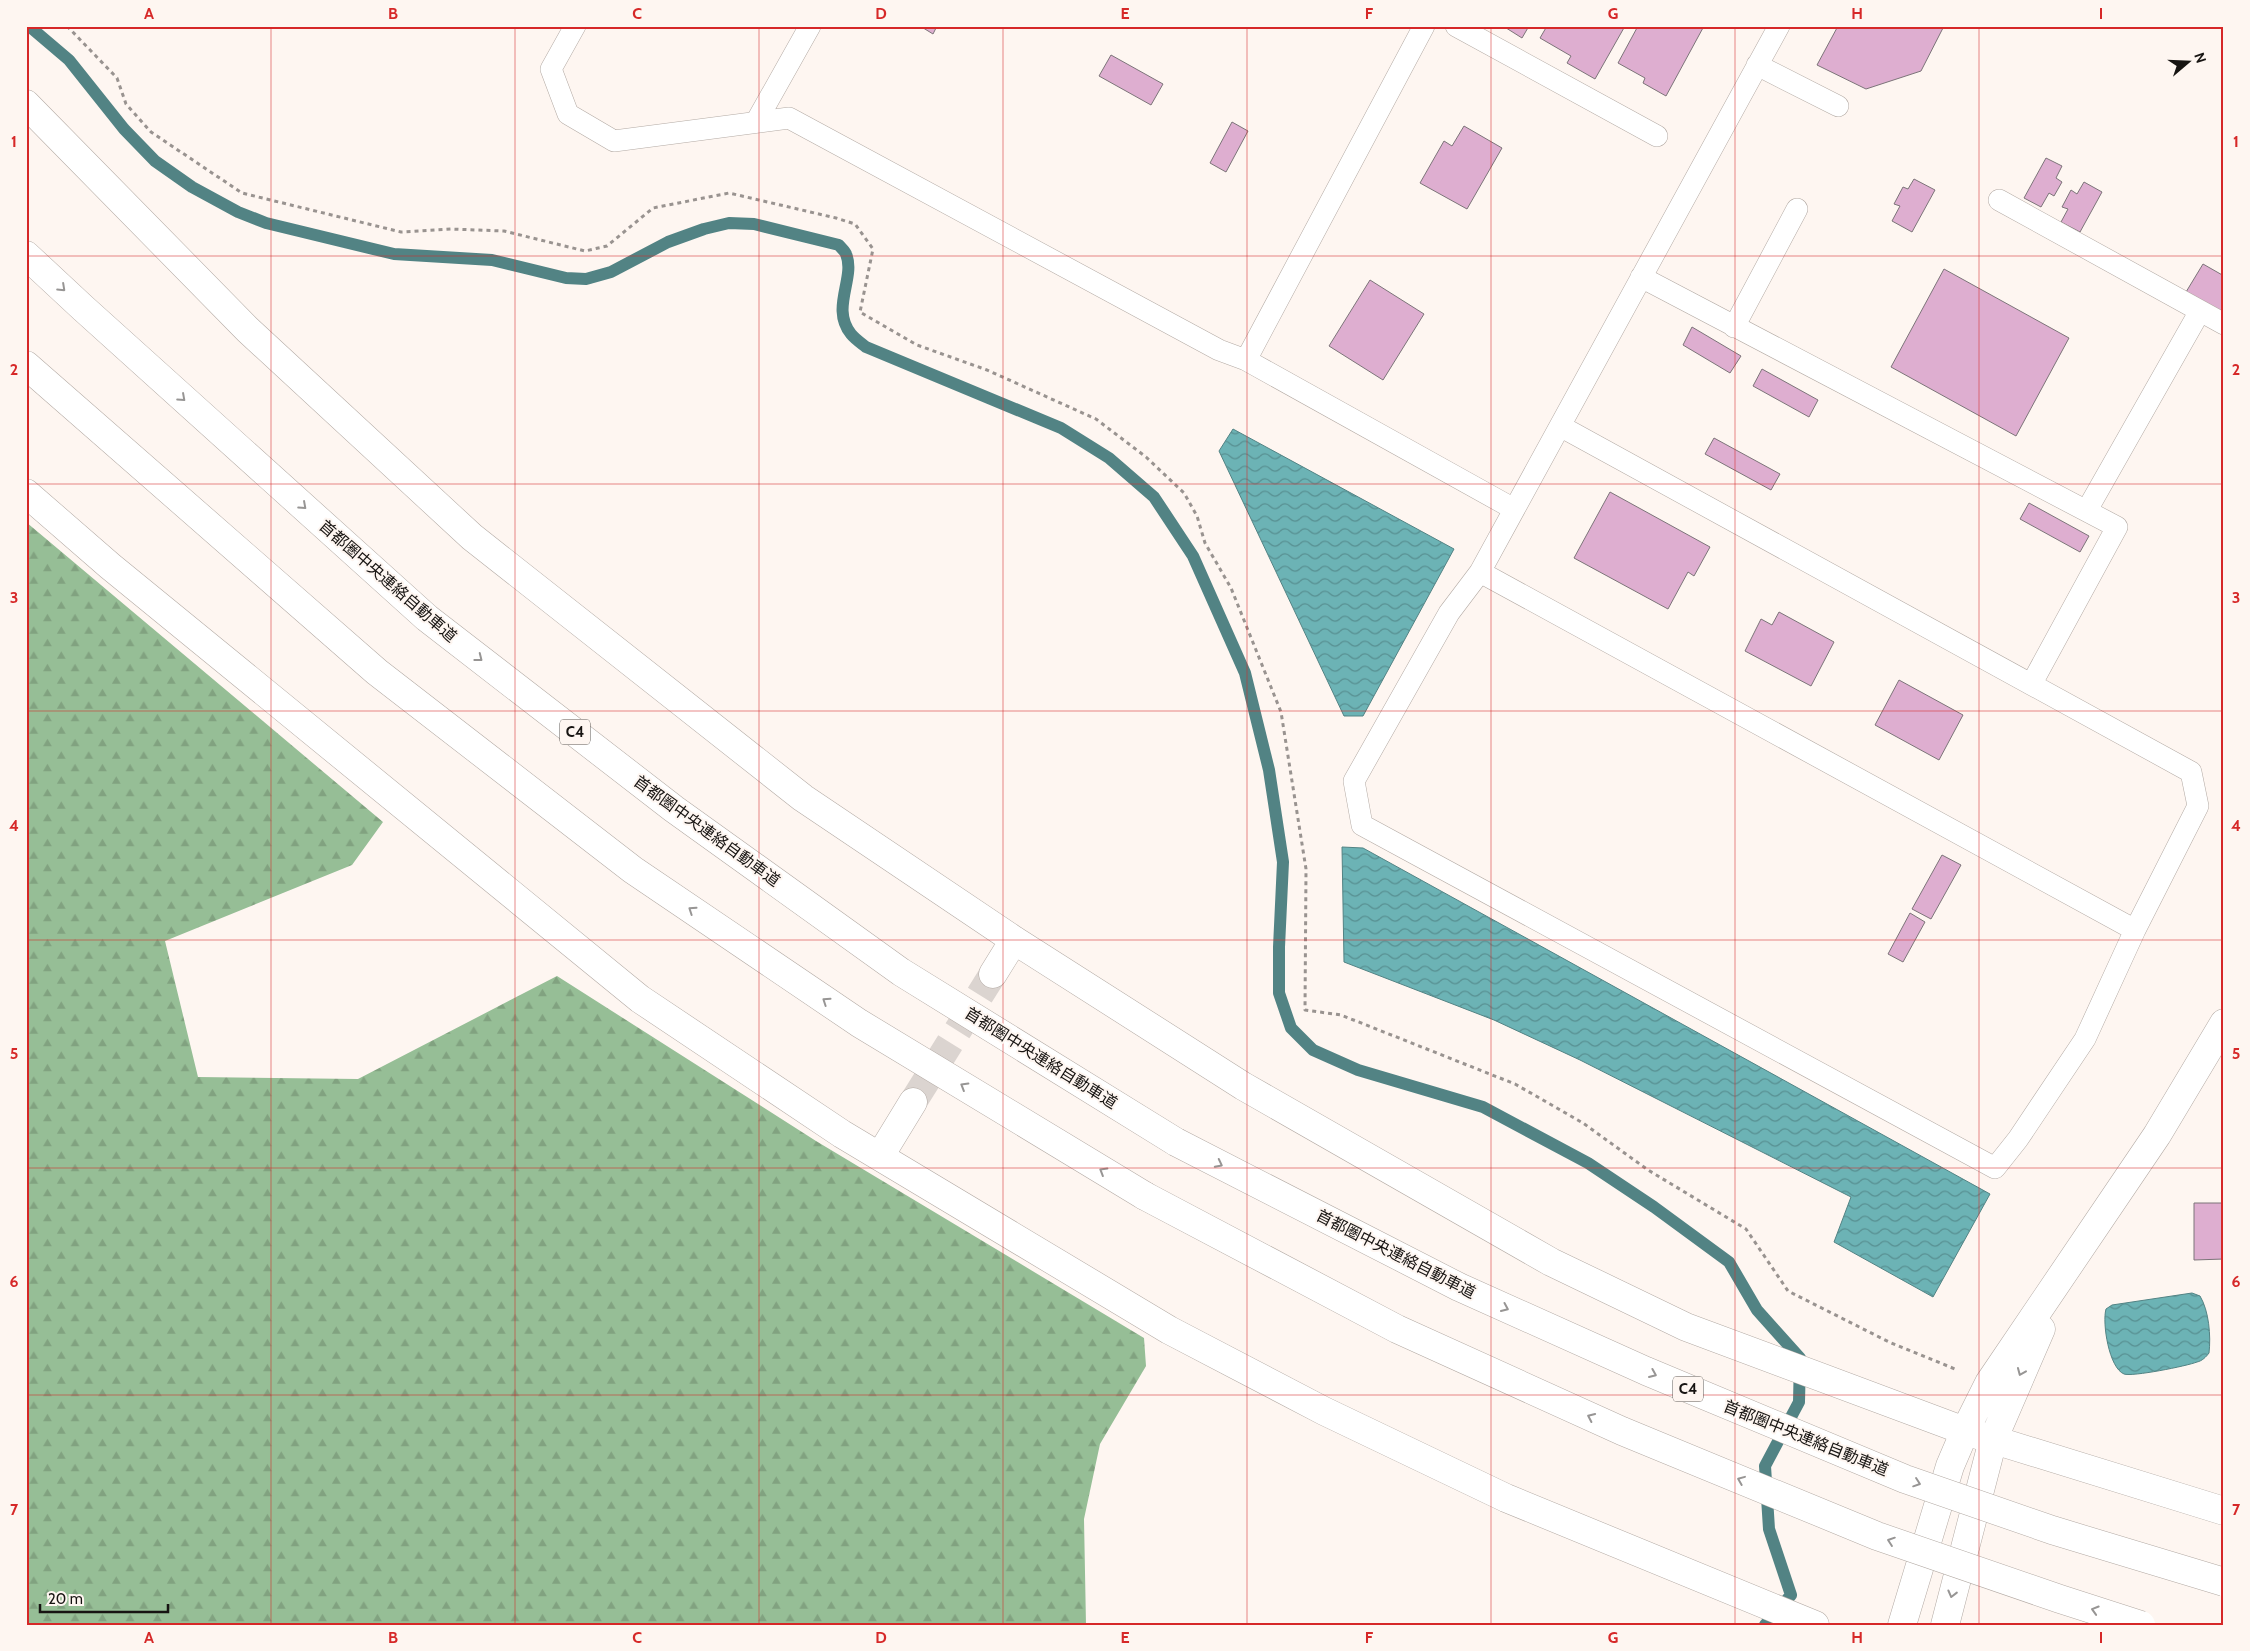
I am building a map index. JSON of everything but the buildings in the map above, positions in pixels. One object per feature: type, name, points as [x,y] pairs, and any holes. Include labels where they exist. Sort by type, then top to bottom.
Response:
[{"type":"main road","points":[[26,104],[248,330],[472,537],[803,798],[1014,940],[1243,1086],[1551,1262],[1686,1327],[1964,1431],[2224,1511]]},
{"type":"main road","name":"首都圏中央連絡自動車道","points":[[26,255],[426,618],[674,809],[901,972],[1176,1142],[1459,1288],[1646,1371],[1905,1479],[2052,1530],[2224,1582]]},
{"type":"main road","points":[[26,365],[377,672],[633,870],[859,1023],[1145,1196],[1397,1329],[1622,1431],[1876,1536],[2141,1625]]},
{"type":"main road","points":[[26,493],[110,566],[640,999],[842,1134],[1169,1330],[1324,1411],[1506,1498],[1815,1625]]},
{"type":"main road","points":[[993,974],[1014,940]]},
{"type":"main road","points":[[1902,1625],[1950,1466],[1964,1431],[1989,1383],[2181,1097],[2224,1023]]},
{"type":"main road","points":[[880,1156],[914,1102]]},
{"type":"main road","points":[[1945,1625],[1993,1440],[2032,1346],[2100,1220]]},
{"type":"lane","points":[[575,26],[551,69],[568,114],[614,141],[789,118],[1219,350],[1246,360],[1514,509]]},
{"type":"lane","points":[[756,122],[810,26]]},
{"type":"lane","points":[[1246,360],[1424,26]]},
{"type":"lane","points":[[1456,26],[1656,136]]},
{"type":"lane","points":[[1560,426],[2032,683],[2191,772],[2198,806],[2136,930],[2085,1039],[2018,1139],[1994,1168],[1362,825],[1354,781],[1448,612],[1480,572],[1778,26]]},
{"type":"lane","points":[[1757,65],[1838,106]]},
{"type":"lane","points":[[1999,200],[2224,324]]},
{"type":"lane","points":[[1734,327],[1797,209]]},
{"type":"lane","points":[[1641,277],[2117,527],[2032,683]]},
{"type":"lane","points":[[2087,510],[2200,311]]},
{"type":"lane","points":[[1480,572],[2136,930]]},
{"type":"path","points":[[67,26],[116,78],[126,104],[152,132],[242,193],[402,232],[452,229],[504,231],[585,251],[607,246],[653,208],[729,193],[855,224],[873,249],[860,312],[917,345],[987,370],[1096,419],[1146,457],[1184,493],[1198,516],[1205,543],[1231,588],[1281,712],[1306,869],[1305,1010],[1341,1015],[1515,1084],[1583,1124],[1648,1170],[1746,1229],[1788,1291],[1889,1342],[1989,1383]]},
{"type":"green space","points":[[26,522],[383,822],[352,865],[165,941],[198,1077],[358,1079],[557,976],[816,1141],[1144,1338],[1146,1366],[1100,1444],[1084,1519],[1086,1625],[26,1625]]},
{"type":"water","points":[[1233,429],[1454,549],[1363,716],[1344,716],[1219,451]]},
{"type":"water","points":[[1342,847],[1363,848],[1990,1194],[1933,1297],[1834,1242],[1851,1197],[1580,1060],[1494,1020],[1344,962]]},
{"type":"water","points":[[2192,1293],[2200,1296],[2209,1324],[2210,1339],[2207,1356],[2201,1361],[2191,1364],[2148,1373],[2129,1375],[2119,1370],[2114,1363],[2108,1345],[2105,1324],[2106,1309],[2112,1305]]},
{"type":"waterway","points":[[29,26],[69,60],[124,129],[155,161],[192,187],[238,212],[266,223],[394,254],[492,260],[566,278],[586,279],[611,272],[668,242],[704,229],[729,223],[754,224],[839,245],[845,253],[848,263],[843,314],[845,324],[858,341],[866,347],[1061,428],[1109,458],[1154,497],[1193,556],[1245,673],[1269,770],[1283,862],[1279,993],[1291,1028],[1313,1050],[1358,1070],[1483,1107],[1588,1163],[1654,1207],[1729,1262],[1757,1310],[1800,1358],[1799,1402],[1765,1466],[1769,1529],[1791,1595],[1765,1625]]},
{"type":"tunnel","points":[[913,1102],[993,974]]}]
